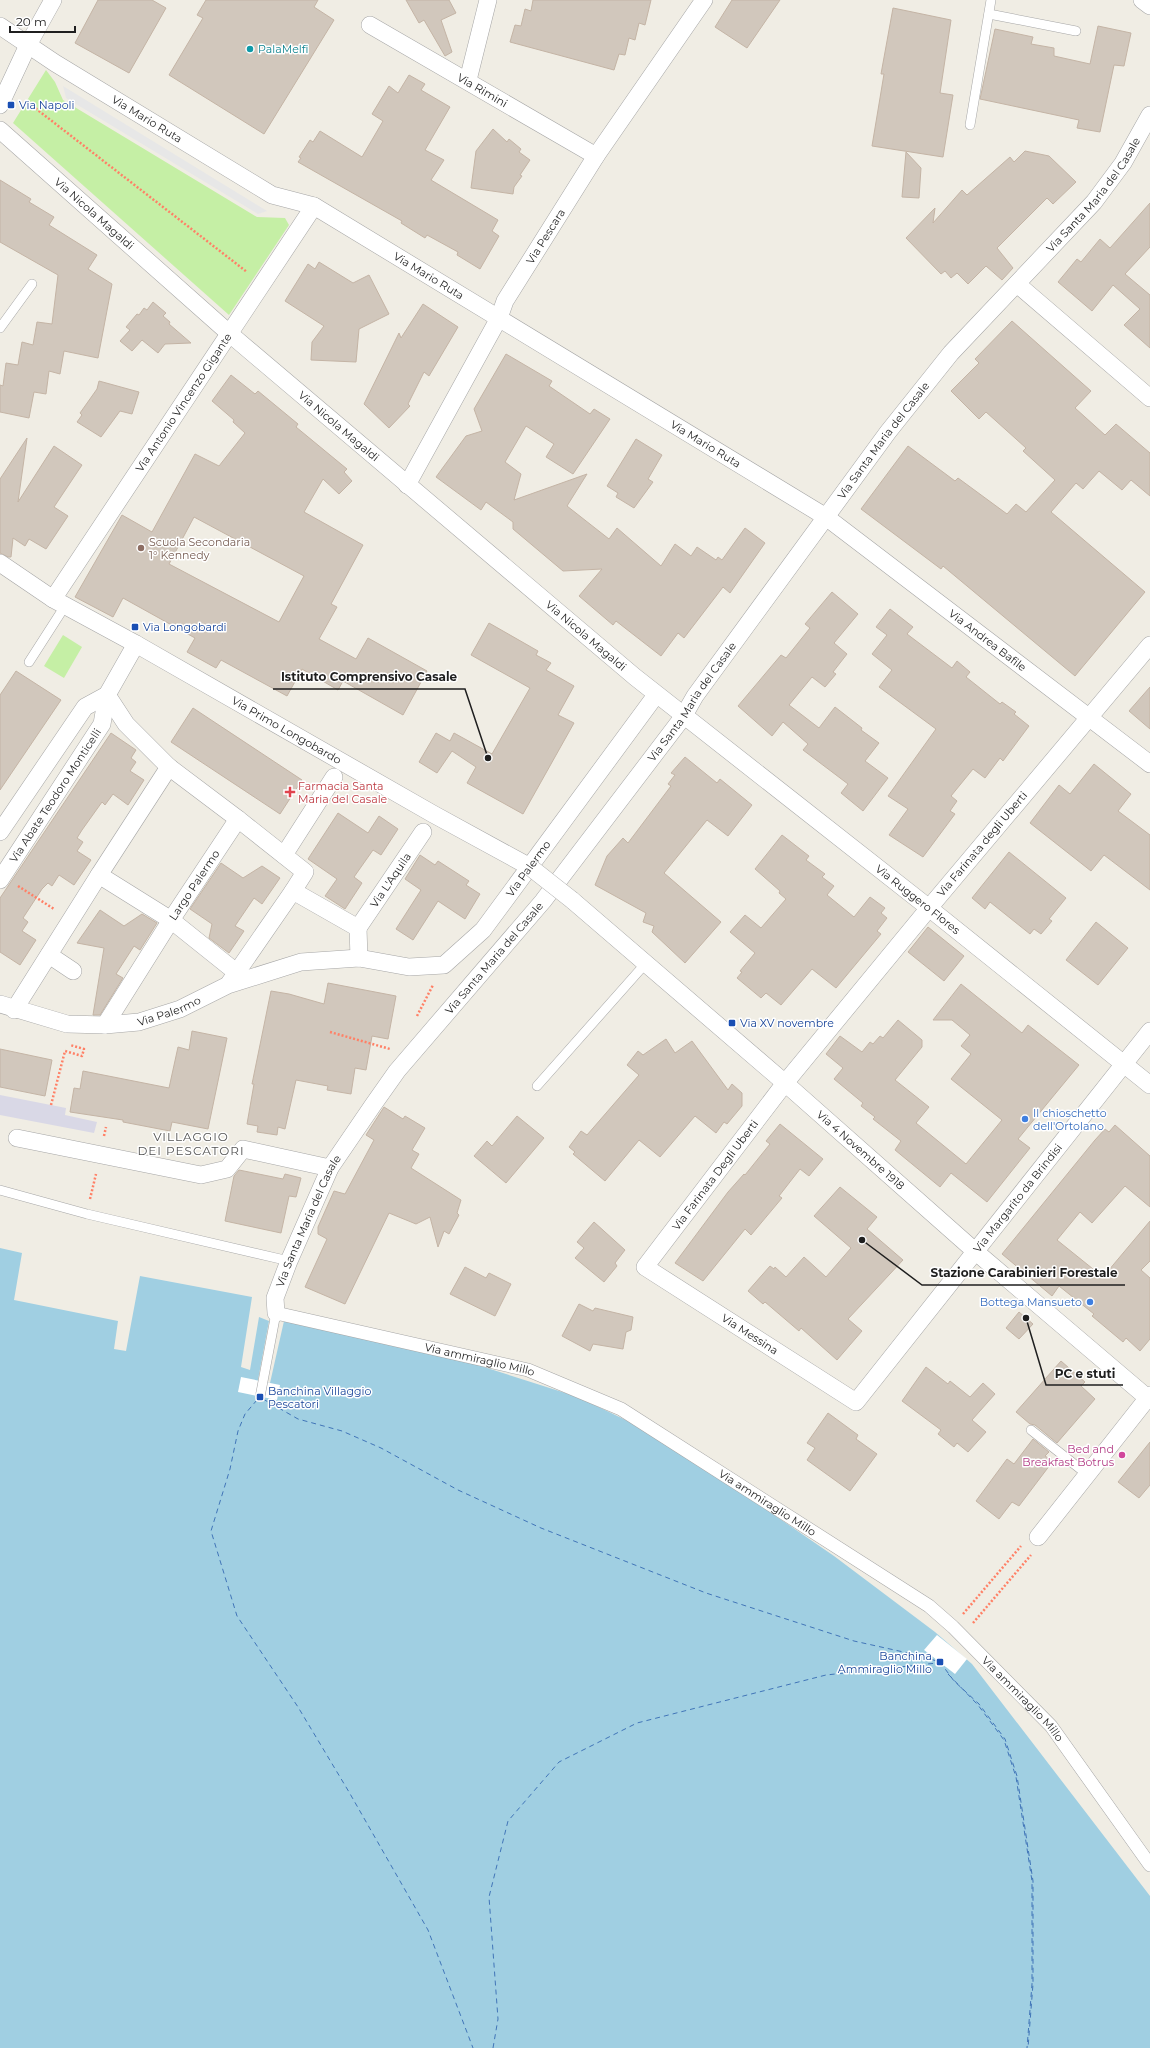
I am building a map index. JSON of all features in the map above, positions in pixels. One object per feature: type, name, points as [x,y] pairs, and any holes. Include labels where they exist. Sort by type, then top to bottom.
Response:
[{"type":"street","points":[[0,105],[28,45],[53,0]]},
{"type":"street","points":[[468,80],[488,0]]},
{"type":"street","name":"Via Pescara","points":[[407,485],[499,318],[505,301],[596,156],[704,0]]},
{"type":"street","points":[[1142,0],[1150,6]]},
{"type":"street","name":"Via Rimini","points":[[370,25],[468,80],[596,156]]},
{"type":"street","name":"Via Mario Ruta","points":[[0,26],[55,63],[272,195],[314,206],[826,517]]},
{"type":"street","name":"Via Santa Maria del Casale","points":[[276,1312],[275,1298],[289,1261],[330,1168],[397,1071],[543,901],[683,717],[695,696],[888,432],[951,353],[1094,202],[1123,163],[1150,115]]},
{"type":"street","name":"Via Nicola Magaldi","points":[[0,130],[230,334],[683,717]]},
{"type":"street","name":"Via Antonio Vincenzo Gigante","points":[[59,603],[230,334],[314,206]]},
{"type":"street","points":[[1017,284],[1150,398]]},
{"type":"street","name":"Via Andrea Bafile","points":[[826,517],[1150,764]]},
{"type":"street","name":"Via Primo Longobardo","points":[[0,563],[59,603],[136,644],[433,814],[530,867],[572,900]]},
{"type":"street","points":[[0,832],[85,707],[107,695],[136,644]]},
{"type":"street","name":"Via Farinata degli Uberti","points":[[785,1083],[1088,716],[1150,645]]},
{"type":"street","points":[[107,695],[126,724],[169,767],[305,872],[293,891],[358,928],[359,958]]},
{"type":"street","name":"Via Abate Teodoro Monticelli","points":[[1,878],[102,724],[107,695]]},
{"type":"street","name":"Via Palermo","points":[[7,1007],[67,1024],[105,1025],[139,1022],[180,1009],[232,979],[301,962],[359,958],[409,967],[444,965],[483,930],[656,695]]},
{"type":"street","name":"Via Ruggero Flores","points":[[683,717],[929,908],[1150,1085]]},
{"type":"street","points":[[7,1007],[48,954],[169,767]]},
{"type":"street","points":[[284,855],[334,777]]},
{"type":"street","name":"Largo Palermo","points":[[99,875],[171,920],[238,819]]},
{"type":"street","name":"Via L'Aquila","points":[[358,928],[423,832]]},
{"type":"street","name":"Via Palermo","points":[[232,979],[293,891]]},
{"type":"street","name":"Via 4 Novembre 1918","points":[[572,900],[785,1083],[976,1252],[1149,1398]]},
{"type":"street","points":[[105,1025],[171,920],[232,979]]},
{"type":"street","points":[[48,954],[74,971]]},
{"type":"street","name":"Via Margarito da Brindisi","points":[[856,1402],[1150,1031]]},
{"type":"street","name":"Via Farinata Degli Uberti","points":[[645,1267],[785,1083]]},
{"type":"street","points":[[17,1138],[201,1175],[228,1170],[243,1148],[330,1168]]},
{"type":"street","name":"Via Messina","points":[[645,1267],[856,1402]]},
{"type":"street","name":"Via ammiraglio Millo","points":[[276,1312],[528,1370],[622,1409],[929,1606],[1051,1726],[1150,1865]]},
{"type":"street","points":[[1038,1537],[1149,1398]]},
{"type":"lane","points":[[970,125],[991,0]]},
{"type":"lane","points":[[989,14],[1076,31]]},
{"type":"lane","points":[[0,328],[32,284]]},
{"type":"lane","points":[[29,662],[59,603]]},
{"type":"lane","points":[[537,1086],[646,963]]},
{"type":"lane","points":[[0,1190],[86,1214],[289,1261]]},
{"type":"lane","points":[[260,1397],[276,1312]]},
{"type":"lane","points":[[1031,1430],[1088,1475]]},
{"type":"path","points":[[26,101],[263,284]]},
{"type":"path","points":[[1,878],[70,920]]},
{"type":"path","points":[[52,1105],[65,1051],[82,1056],[84,1049],[62,1042],[67,1024]]},
{"type":"path","points":[[330,1032],[394,1050]]},
{"type":"path","points":[[1030,1535],[1038,1537],[1041,1544],[957,1632],[1030,1535]]},
{"type":"green space","points":[[46,70],[55,82],[63,100],[257,217],[285,218],[289,225],[229,315],[13,123]]},
{"type":"green space","points":[[63,635],[82,647],[64,678],[44,666]]},
{"type":"shaded area","points":[[63,86],[267,211],[258,214],[66,98]]},
{"type":"shaded area","points":[[0,1095],[66,1108],[65,1115],[97,1122],[94,1133],[0,1115]]},
{"type":"water","points":[[0,1248],[22,1253],[14,1300],[118,1321],[114,1349],[126,1351],[140,1276],[252,1297],[241,1367],[250,1370],[259,1317],[269,1321],[258,1380],[270,1383],[284,1321],[465,1361],[578,1397],[638,1426],[690,1457],[834,1556],[935,1632],[972,1664],[1150,1896],[1150,2048],[0,2048]]},
{"type":"pier","points":[[241,1377],[280,1385],[277,1400],[238,1392]]},
{"type":"pier","points":[[937,1635],[967,1659],[955,1674],[924,1650]]},
{"type":"building","points":[[98,0],[152,0],[166,8],[129,73],[75,43]]},
{"type":"building","name":"PalaMelfi","points":[[206,0],[318,0],[314,7],[334,20],[264,134],[169,75],[203,18],[197,15]]},
{"type":"building","points":[[406,0],[449,0],[456,13],[441,20],[452,52],[445,56],[424,20],[419,23]]},
{"type":"building","points":[[533,0],[651,0],[645,25],[639,23],[635,40],[629,38],[625,55],[619,54],[614,70],[510,42],[515,25],[521,26],[525,9],[531,11]]},
{"type":"building","points":[[732,0],[780,0],[747,48],[715,27]]},
{"type":"building","points":[[893,8],[951,20],[940,93],[953,95],[943,157],[872,146],[884,74],[881,74]]},
{"type":"building","points":[[1098,26],[1131,33],[1124,66],[1114,65],[1100,132],[1077,128],[1079,120],[980,99],[995,29],[1033,37],[1031,44],[1054,48],[1054,56],[1090,64]]},
{"type":"building","points":[[409,75],[425,84],[421,90],[450,107],[425,150],[444,160],[431,180],[498,220],[492,231],[499,236],[480,269],[457,255],[458,252],[427,235],[425,238],[401,223],[402,221],[298,162],[301,158],[299,157],[310,140],[313,142],[320,131],[362,157],[383,121],[372,114],[389,86],[398,93]]},
{"type":"building","points":[[493,129],[507,142],[509,139],[521,149],[519,152],[530,160],[520,175],[522,176],[514,187],[513,194],[471,188],[476,151]]},
{"type":"building","points":[[1025,151],[1049,156],[1076,182],[1053,204],[1047,198],[997,248],[1013,268],[1002,280],[986,266],[968,284],[957,273],[951,278],[945,271],[941,274],[906,238],[935,208],[933,223],[962,190],[967,195],[1010,157],[1014,162]]},
{"type":"building","points":[[906,152],[921,168],[919,198],[902,197]]},
{"type":"building","points":[[0,180],[31,199],[29,202],[54,217],[49,225],[97,255],[88,269],[112,284],[98,358],[64,351],[60,374],[49,371],[46,394],[34,392],[29,418],[0,412],[0,385],[3,386],[6,363],[18,365],[22,342],[33,345],[37,322],[52,324],[58,275],[0,242]]},
{"type":"building","points":[[1150,203],[1150,247],[1125,274],[1150,295],[1150,348],[1124,325],[1140,309],[1113,285],[1092,311],[1058,282],[1077,259],[1081,262],[1100,239],[1110,248]]},
{"type":"building","points":[[319,262],[353,283],[369,275],[389,314],[359,329],[356,362],[311,360],[312,342],[324,326],[285,301],[308,264],[315,269]]},
{"type":"building","points":[[153,302],[166,313],[163,316],[170,322],[169,324],[191,343],[165,344],[158,353],[142,340],[132,351],[120,341],[130,330],[126,327],[137,314],[139,315],[144,308],[147,310]]},
{"type":"building","points":[[423,304],[458,327],[429,376],[424,372],[408,404],[410,406],[389,428],[364,404],[399,333],[401,338]]},
{"type":"building","points":[[1012,321],[1091,391],[1075,408],[1105,435],[1116,424],[1150,453],[1150,496],[1131,480],[1122,490],[1099,471],[1083,489],[1076,483],[1051,512],[1145,592],[1075,676],[943,566],[941,569],[861,509],[908,446],[955,481],[958,478],[1007,514],[1016,504],[1026,512],[1055,480],[1023,451],[1026,448],[986,412],[979,419],[951,391],[979,363],[975,359]]},
{"type":"building","points":[[506,354],[552,381],[549,386],[590,414],[594,409],[610,419],[573,474],[546,457],[554,444],[526,426],[505,462],[521,474],[514,500],[587,474],[567,506],[609,539],[617,528],[661,566],[675,544],[691,556],[697,547],[716,560],[718,557],[722,560],[745,528],[765,543],[730,593],[723,587],[684,638],[678,633],[661,656],[616,621],[613,625],[579,596],[602,569],[563,571],[513,529],[513,522],[486,502],[481,510],[436,477],[466,436],[482,431],[474,409]]},
{"type":"building","points":[[231,375],[255,394],[258,391],[298,424],[296,427],[347,469],[344,472],[352,481],[339,494],[323,479],[304,512],[363,545],[331,604],[337,607],[319,639],[356,659],[368,638],[427,671],[403,715],[343,681],[338,690],[302,669],[287,696],[221,660],[216,668],[187,652],[195,638],[123,598],[113,617],[75,597],[122,515],[152,532],[195,454],[219,466],[245,433],[233,422],[234,420],[212,401]],"holes":[[[194,517],[304,576],[279,622],[169,564]]]},
{"type":"building","points":[[99,381],[139,392],[132,414],[120,411],[101,437],[77,422],[82,415],[80,413],[97,389]]},
{"type":"building","points":[[27,438],[18,502],[54,446],[82,465],[54,507],[68,516],[46,549],[29,539],[25,546],[13,538],[11,557],[8,557],[0,553],[0,479]]},
{"type":"building","points":[[636,439],[662,455],[648,479],[653,482],[634,508],[616,497],[618,493],[607,486]]},
{"type":"building","points":[[832,592],[858,614],[834,643],[847,654],[833,672],[836,674],[825,687],[812,677],[789,705],[819,728],[835,707],[862,728],[861,730],[879,743],[865,761],[888,778],[863,811],[841,793],[848,784],[803,750],[808,744],[783,722],[772,736],[738,706],[781,655],[786,658],[810,628],[805,624]]},
{"type":"building","points":[[890,609],[913,627],[907,634],[952,668],[957,661],[970,672],[966,677],[1000,704],[1002,702],[1016,712],[1014,714],[1029,726],[1003,761],[1000,758],[985,778],[973,769],[951,796],[957,801],[950,811],[955,814],[923,857],[889,835],[908,809],[888,796],[936,729],[879,687],[892,670],[872,654],[887,635],[876,627]]},
{"type":"building","points":[[489,623],[538,651],[536,655],[551,663],[546,670],[574,686],[558,715],[574,723],[523,814],[467,783],[476,767],[452,751],[437,773],[419,762],[436,733],[450,741],[454,733],[492,754],[530,688],[471,655]]},
{"type":"building","points":[[16,671],[61,700],[0,790],[0,695]]},
{"type":"building","points":[[1150,687],[1150,729],[1129,711]]},
{"type":"building","points":[[193,708],[302,780],[280,814],[171,742]]},
{"type":"building","points":[[111,733],[136,750],[131,758],[136,762],[130,771],[144,780],[128,805],[113,794],[105,805],[102,802],[82,830],[77,838],[83,842],[77,851],[91,860],[74,885],[59,875],[52,886],[48,883],[42,889],[23,918],[28,922],[22,931],[36,940],[20,965],[0,952],[0,898]]},
{"type":"building","points":[[685,757],[717,783],[720,779],[752,805],[728,836],[707,820],[664,873],[721,922],[685,963],[652,932],[654,926],[643,922],[646,913],[595,885],[607,856],[623,838],[628,843],[671,786],[668,784],[675,775],[671,773]]},
{"type":"building","points":[[1094,764],[1131,794],[1118,811],[1150,835],[1150,890],[1104,855],[1091,871],[1030,823],[1059,785],[1070,794]]},
{"type":"building","points":[[338,813],[368,833],[379,816],[398,829],[381,855],[373,850],[354,877],[362,883],[345,909],[325,896],[337,879],[308,859]]},
{"type":"building","points":[[782,835],[809,856],[806,860],[825,874],[822,877],[834,886],[827,895],[854,917],[870,897],[885,908],[881,913],[887,918],[877,931],[881,934],[836,988],[812,969],[781,1005],[766,993],[761,998],[737,978],[742,972],[740,971],[755,953],[730,932],[745,915],[761,928],[786,899],[779,893],[780,891],[755,869]]},
{"type":"building","points":[[1009,852],[1066,898],[1049,919],[1052,921],[1041,934],[1034,929],[1030,934],[990,902],[985,909],[972,898]]},
{"type":"building","points":[[420,855],[435,865],[438,861],[469,881],[466,885],[480,894],[465,919],[438,901],[413,940],[396,929],[421,890],[405,879]]},
{"type":"building","points":[[221,863],[243,878],[262,866],[280,878],[262,904],[254,898],[235,926],[244,931],[229,953],[209,938],[212,924],[190,909]]},
{"type":"building","points":[[100,910],[124,926],[142,914],[157,923],[140,950],[134,946],[116,974],[123,978],[100,1015],[93,1015],[104,948],[77,943]]},
{"type":"building","points":[[1096,922],[1128,948],[1098,985],[1066,960]]},
{"type":"building","points":[[928,927],[964,956],[944,981],[908,952]]},
{"type":"building","points":[[328,983],[396,996],[388,1039],[372,1036],[366,1070],[355,1068],[351,1094],[327,1090],[328,1086],[296,1080],[285,1129],[278,1127],[277,1135],[257,1132],[258,1126],[247,1124],[254,1084],[252,1084],[271,991],[289,994],[324,1004]]},
{"type":"building","points":[[961,984],[1022,1033],[1028,1025],[1079,1065],[1018,1139],[1030,1148],[987,1202],[951,1173],[940,1187],[895,1150],[901,1141],[873,1119],[875,1117],[861,1106],[863,1103],[834,1079],[843,1068],[826,1054],[840,1036],[862,1052],[870,1042],[873,1044],[880,1036],[883,1038],[898,1020],[922,1040],[922,1047],[895,1080],[929,1107],[916,1123],[966,1164],[1002,1120],[951,1079],[971,1054],[961,1046],[970,1035],[952,1020],[933,1020]]},
{"type":"building","points":[[192,1031],[227,1038],[208,1129],[172,1122],[170,1131],[123,1122],[123,1120],[70,1112],[74,1088],[80,1089],[83,1071],[169,1088],[178,1047],[189,1050]]},
{"type":"building","points":[[666,1039],[675,1053],[692,1041],[728,1090],[732,1084],[742,1093],[742,1106],[727,1124],[724,1122],[716,1133],[695,1116],[660,1157],[639,1140],[605,1181],[573,1154],[575,1152],[569,1147],[581,1131],[587,1135],[639,1075],[627,1065],[638,1051],[643,1055]]},
{"type":"building","points":[[0,1049],[52,1060],[45,1096],[0,1087]]},
{"type":"building","points":[[384,1107],[403,1119],[405,1116],[425,1128],[412,1150],[419,1154],[411,1168],[461,1200],[457,1213],[459,1215],[449,1234],[444,1231],[438,1247],[430,1217],[416,1224],[389,1213],[345,1304],[305,1287],[327,1239],[318,1234],[318,1227],[334,1191],[345,1194],[374,1140],[366,1135]]},
{"type":"building","points":[[517,1116],[544,1138],[506,1183],[474,1156],[487,1141],[492,1146]]},
{"type":"building","points":[[780,1124],[823,1159],[809,1176],[800,1169],[779,1196],[782,1198],[751,1235],[745,1229],[703,1281],[675,1263],[728,1192],[744,1174],[745,1175],[770,1144],[766,1141]]},
{"type":"building","points":[[1115,1125],[1150,1156],[1150,1207],[1125,1186],[1092,1223],[1080,1212],[1057,1240],[1103,1277],[1150,1221],[1150,1261],[1141,1270],[1150,1278],[1150,1339],[1140,1351],[1126,1338],[1123,1342],[1092,1316],[1094,1314],[1059,1286],[1052,1296],[1002,1254],[1095,1140],[1105,1129],[1109,1132]]},
{"type":"building","points":[[239,1170],[283,1179],[285,1174],[301,1178],[296,1197],[289,1196],[281,1233],[225,1221],[234,1176]]},
{"type":"building","points":[[840,1187],[877,1217],[867,1229],[903,1260],[848,1319],[862,1331],[837,1360],[801,1328],[799,1331],[765,1302],[763,1304],[748,1291],[770,1266],[774,1269],[775,1267],[786,1277],[804,1257],[826,1277],[851,1248],[814,1216]]},
{"type":"building","points":[[594,1222],[625,1250],[615,1263],[617,1266],[604,1282],[575,1258],[584,1248],[577,1242]]},
{"type":"building","points":[[465,1267],[486,1278],[489,1273],[511,1284],[495,1316],[450,1294]]},
{"type":"building","points":[[579,1304],[593,1311],[595,1308],[633,1317],[631,1330],[626,1332],[623,1349],[593,1344],[590,1351],[562,1336]]},
{"type":"building","points":[[1019,1312],[1033,1324],[1019,1339],[1006,1328]]},
{"type":"building","points":[[1061,1361],[1085,1382],[1081,1386],[1095,1399],[1057,1443],[1016,1412]]},
{"type":"building","points":[[926,1367],[948,1384],[950,1381],[970,1397],[983,1383],[995,1394],[972,1420],[986,1432],[968,1452],[957,1443],[954,1447],[938,1434],[941,1430],[902,1401]]},
{"type":"building","points":[[828,1413],[858,1435],[856,1439],[877,1454],[850,1491],[807,1460],[815,1448],[807,1443]]},
{"type":"building","points":[[1033,1439],[1049,1452],[1045,1456],[1053,1461],[1019,1506],[1012,1502],[999,1519],[976,1501],[1007,1459],[1014,1464]]},
{"type":"building","points":[[1150,1442],[1150,1485],[1139,1498],[1118,1482]]},
{"type":"ferry route","points":[[263,1399],[298,1419],[342,1431],[381,1448],[458,1490],[541,1528],[706,1593],[854,1641],[917,1655],[940,1662],[954,1681],[979,1704],[1005,1739],[1017,1776],[1033,1881],[1033,1984],[1028,2048]]},
{"type":"ferry route","points":[[257,1400],[245,1414],[238,1431],[230,1469],[211,1531],[237,1616],[298,1707],[349,1792],[428,1930],[473,2048]]},
{"type":"ferry route","points":[[493,2048],[498,2019],[489,1897],[508,1821],[559,1762],[637,1723],[826,1675],[937,1663]]},
{"type":"ferry route","points":[[948,1674],[978,1705],[1004,1740],[1016,1777],[1032,1881],[1032,1984],[1027,2048]]},
{"type":"place","name":"PalaMelfi","points":[[250,49]]},
{"type":"place","name":"Via Napoli","points":[[11,105]]},
{"type":"place","name":"Scuola Secondaria 1° Kennedy","points":[[141,548]]},
{"type":"place","name":"Via Longobardi","points":[[135,627]]},
{"type":"place","name":"Istituto Comprensivo Casale","points":[[488,758]]},
{"type":"place","name":"Farmacia Santa Maria del Casale","points":[[290,792]]},
{"type":"place","name":"Via XV novembre","points":[[732,1023]]},
{"type":"place","name":"Il chioschetto dell'Ortolano","points":[[1025,1119]]},
{"type":"place","name":"Stazione Carabinieri Forestale","points":[[862,1240]]},
{"type":"place","name":"Bottega Mansueto","points":[[1090,1302]]},
{"type":"place","name":"PC e stuti","points":[[1026,1318]]},
{"type":"place","name":"Banchina Villaggio Pescatori","points":[[260,1397]]},
{"type":"place","name":"Bed and Breakfast Botrus","points":[[1122,1455]]},
{"type":"place","name":"Banchina Ammiraglio Millo","points":[[940,1662]]},
{"type":"district","name":"VILLAGGIO DEI PESCATORI","points":[[191,1143]]}]
